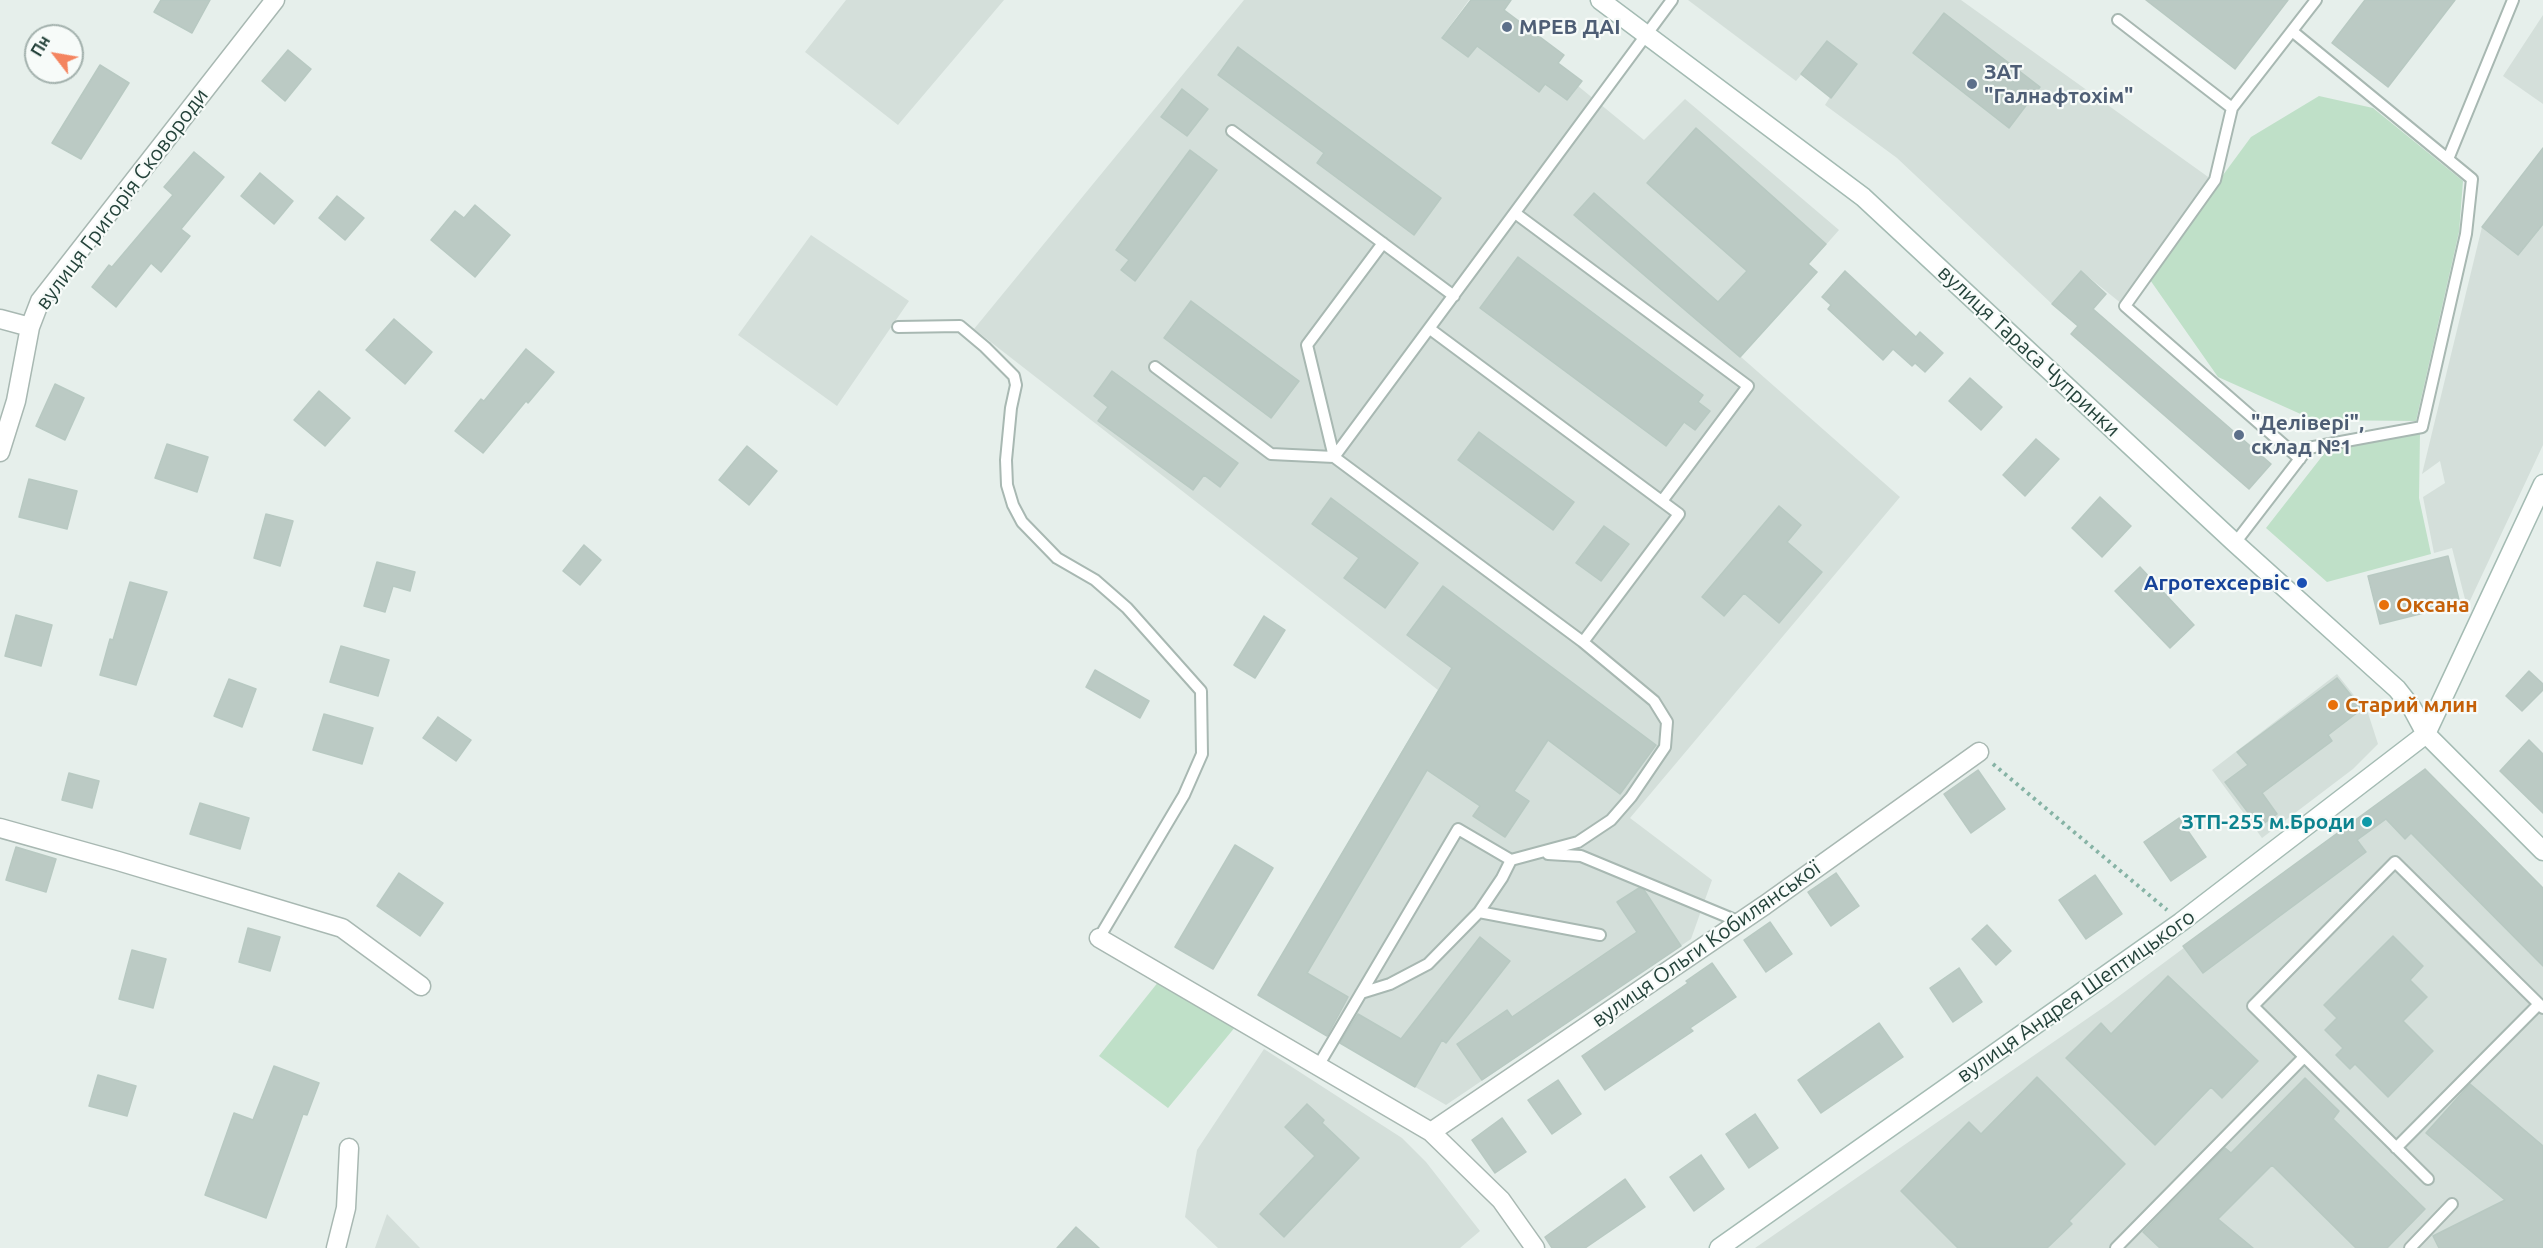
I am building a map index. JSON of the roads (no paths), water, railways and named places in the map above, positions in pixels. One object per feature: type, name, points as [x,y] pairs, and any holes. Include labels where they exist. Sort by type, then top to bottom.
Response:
[{"type":"street","name":"вулиця Григорія Сковороди","points":[[0,452],[16,401],[30,327],[40,300],[275,0]]},
{"type":"street","name":"вулиця Тараса Чупринки","points":[[1600,0],[1863,197],[2235,543],[2397,689],[2412,708],[2426,734],[2543,851]]},
{"type":"street","points":[[0,319],[30,327]]},
{"type":"street","points":[[2426,734],[2543,484]]},
{"type":"street","name":"вулиця Андрея Шептицького","points":[[1719,1248],[2181,922],[2426,734]]},
{"type":"street","name":"вулиця Ольги Кобилянської","points":[[1431,1132],[1740,922],[1979,752]]},
{"type":"street","points":[[0,828],[342,928],[421,986]]},
{"type":"street","points":[[1099,938],[1431,1132],[1501,1200],[1535,1248]]},
{"type":"street","points":[[336,1248],[346,1208],[349,1148]]},
{"type":"lane","points":[[1334,457],[1672,0]]},
{"type":"lane","points":[[2300,459],[2125,306],[2215,180],[2232,108],[2316,0]]},
{"type":"lane","points":[[2448,159],[2513,0]]},
{"type":"lane","points":[[2118,20],[2232,108]]},
{"type":"lane","points":[[2235,543],[2308,448],[2421,428],[2466,234],[2472,179],[2292,31]]},
{"type":"lane","points":[[1232,131],[1454,296]]},
{"type":"lane","points":[[1515,213],[1748,386],[1662,501]]},
{"type":"lane","points":[[1334,457],[1307,345],[1383,243]]},
{"type":"lane","points":[[898,327],[960,326],[1014,376],[1016,385],[1011,408],[1006,460],[1007,485],[1013,505],[1022,522],[1057,558],[1095,580],[1127,608],[1201,691],[1202,754],[1184,795],[1099,938]]},
{"type":"lane","points":[[1430,329],[1679,514],[1583,642]]},
{"type":"lane","points":[[1155,367],[1271,454],[1334,457],[1583,642],[1654,701],[1667,722],[1665,747],[1631,797],[1611,820],[1578,842],[1511,860],[1458,829],[1318,1066]]},
{"type":"lane","points":[[1542,853],[1581,856],[1740,922]]},
{"type":"lane","points":[[1361,993],[1390,984],[1428,964],[1479,912],[1511,860]]},
{"type":"lane","points":[[2396,1148],[2541,1006],[2395,862],[2253,1006],[2396,1148],[2428,1179]]},
{"type":"lane","points":[[1479,912],[1600,935]]},
{"type":"lane","points":[[2116,1248],[2304,1057]]},
{"type":"lane","points":[[2410,1248],[2452,1204]]},
{"type":"place","name":"МРЕВ ДАІ","points":[[1507,27]]},
{"type":"place","name":"ЗАТ \"Галнафтохім\"","points":[[1972,84]]},
{"type":"place","name":"\"Делівері\", склад №1","points":[[2239,435]]},
{"type":"place","name":"Агротехсервіс","points":[[2302,583]]},
{"type":"place","name":"Оксана","points":[[2384,605]]},
{"type":"place","name":"Старий млин","points":[[2333,705]]},
{"type":"place","name":"ЗТП-255 м.Броди","points":[[2367,822]]}]
